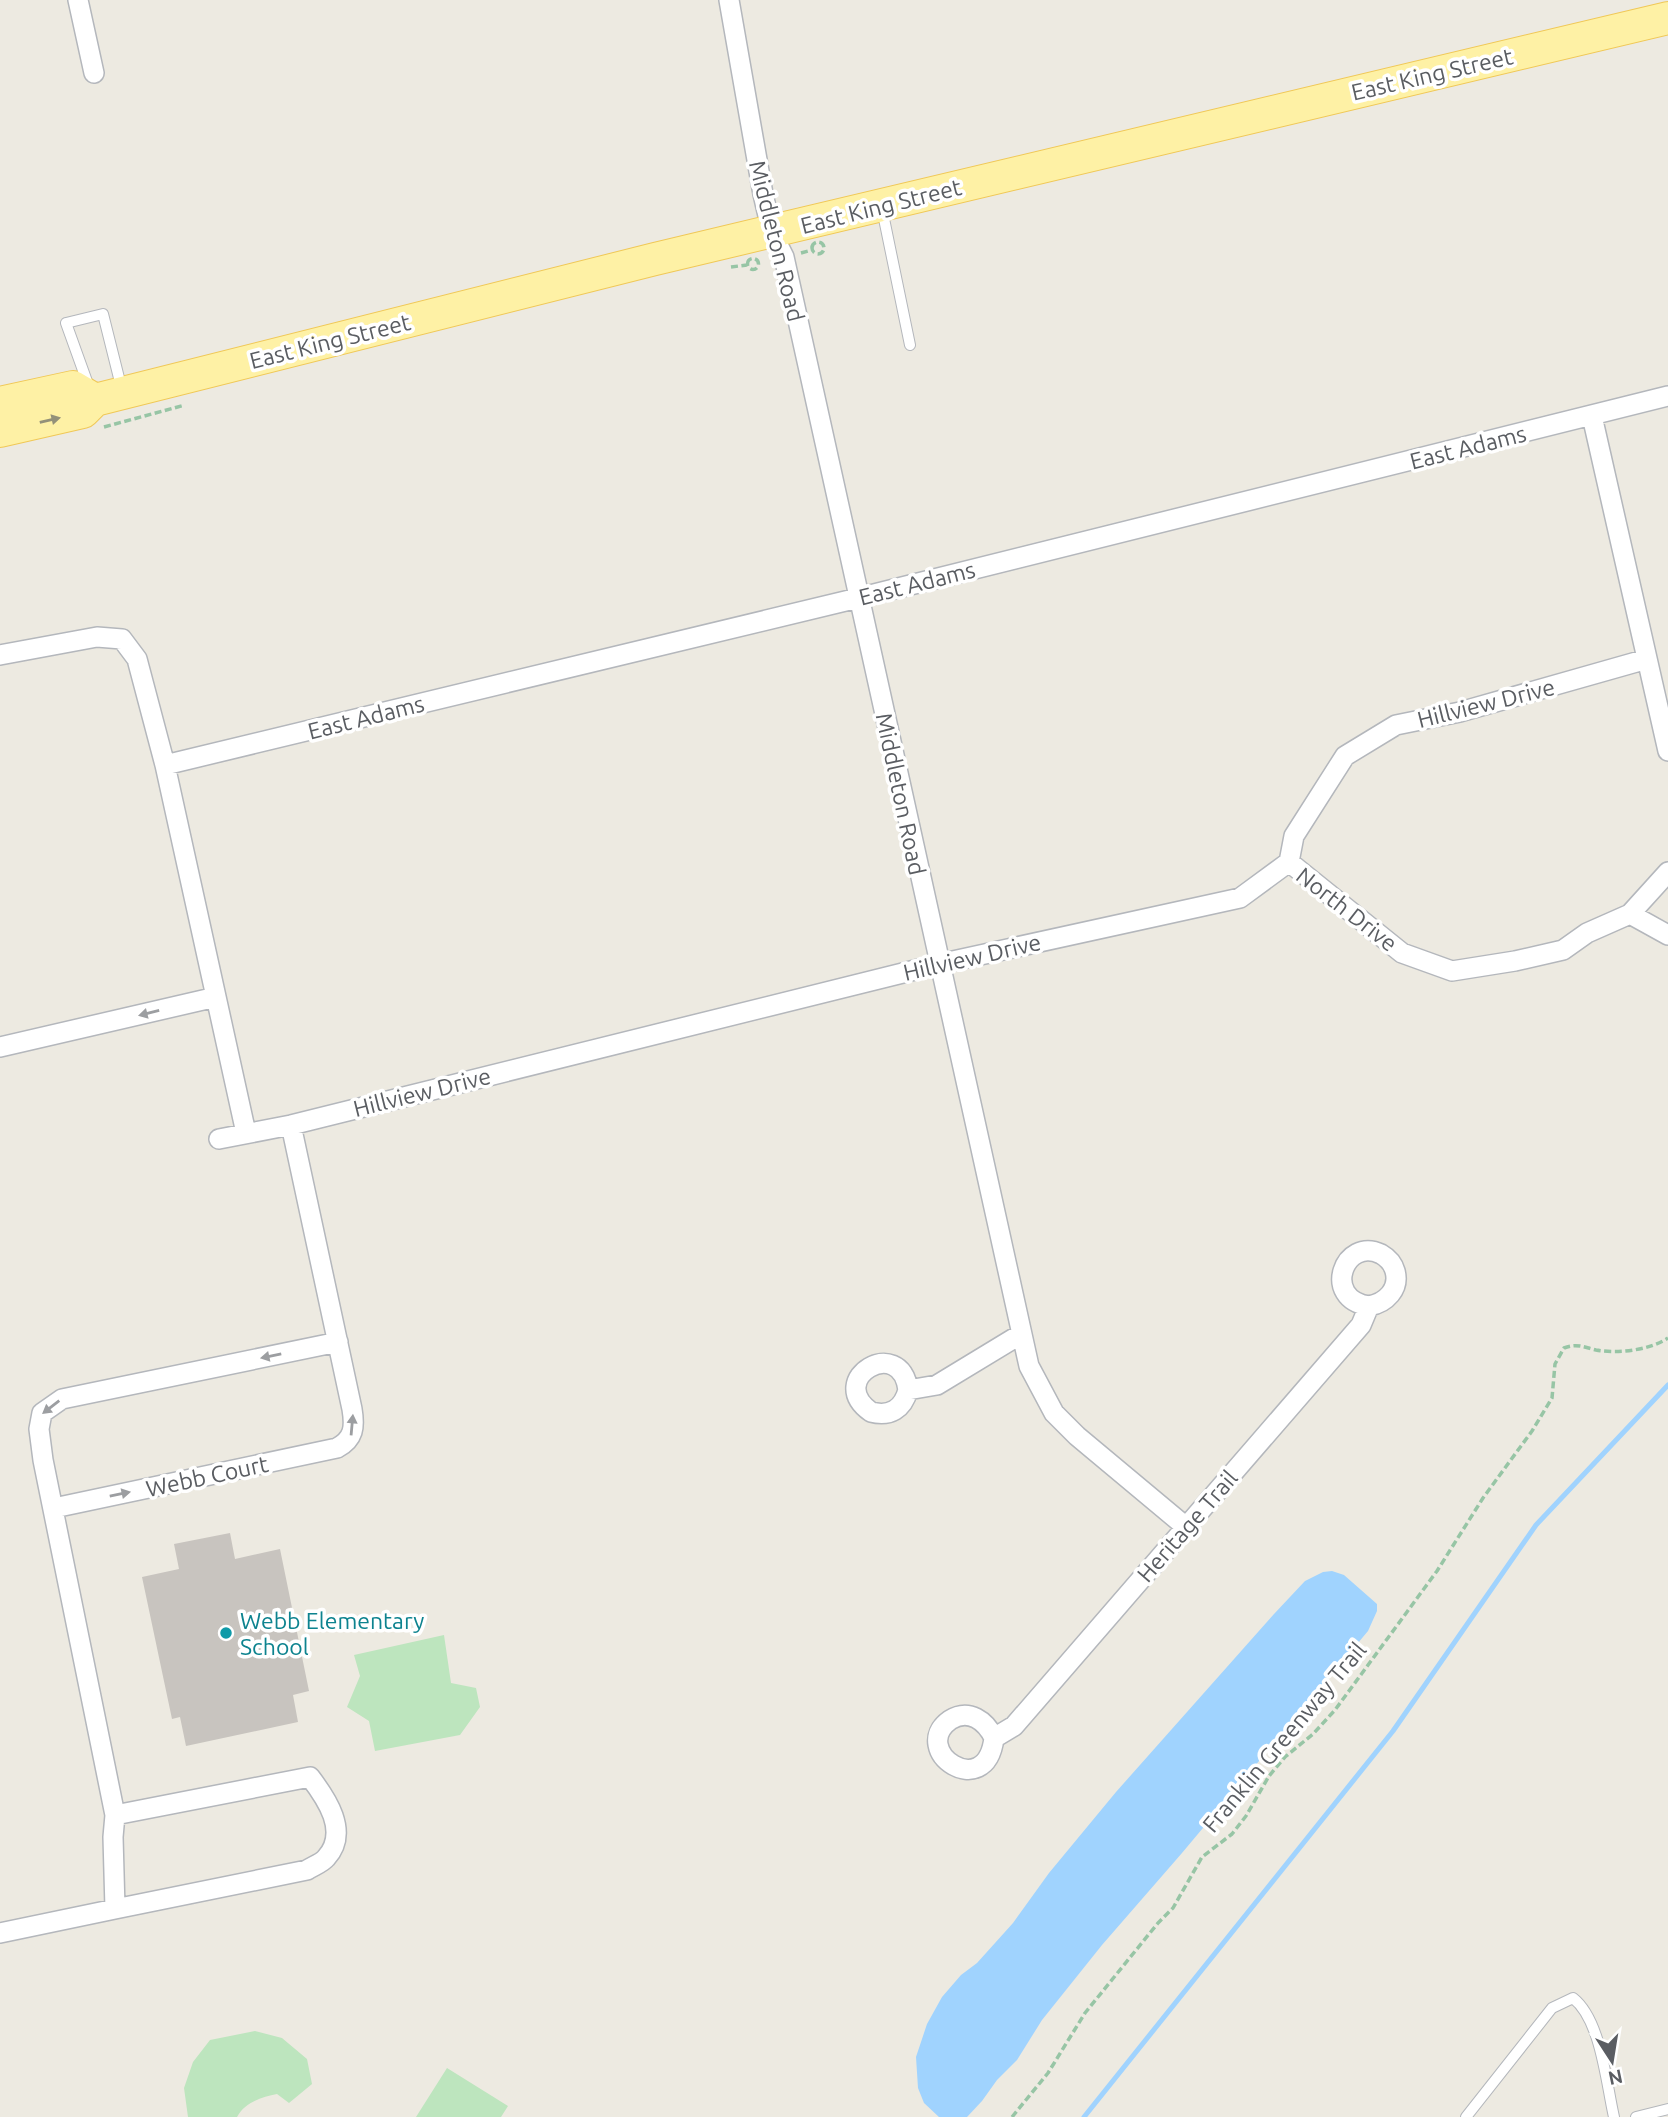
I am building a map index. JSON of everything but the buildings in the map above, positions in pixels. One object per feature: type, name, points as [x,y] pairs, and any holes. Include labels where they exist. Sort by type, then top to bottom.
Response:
[{"type":"main road","name":"East King Street","points":[[0,431],[83,412],[109,397],[655,259],[1668,18]]},
{"type":"main road","points":[[0,403],[74,387],[109,397]]},
{"type":"street","points":[[78,0],[94,73]]},
{"type":"street","name":"Middleton Road","points":[[729,0],[755,153],[772,233],[784,257],[1029,1366],[1055,1413],[1077,1436],[1186,1527]]},
{"type":"street","name":"East Adams","points":[[165,765],[858,598],[1668,396]]},
{"type":"street","points":[[1592,416],[1668,751]]},
{"type":"street","points":[[0,655],[97,637],[122,639],[136,659],[165,765],[246,1133]]},
{"type":"street","name":"Hillview Drive","points":[[219,1139],[291,1125],[939,964],[1240,898],[1289,862],[1294,836],[1345,756],[1396,725],[1460,712],[1647,659]]},
{"type":"street","name":"North Drive","points":[[1289,862],[1402,953],[1452,971],[1563,950],[1587,933],[1630,914],[1668,872]]},
{"type":"street","points":[[1630,914],[1668,935]]},
{"type":"street","points":[[0,1047],[216,997]]},
{"type":"street","name":"Webb Court","points":[[54,1508],[337,1448],[350,1438],[354,1422],[291,1125]]},
{"type":"street","name":"Heritage Trail","points":[[994,1738],[1014,1726],[1361,1325],[1369,1306]]},
{"type":"street","points":[[908,1390],[937,1385],[1021,1334]]},
{"type":"street","points":[[115,1909],[115,1815],[39,1429],[42,1413],[62,1399],[338,1342]]},
{"type":"street","points":[[0,1933],[307,1870],[327,1858],[334,1842],[335,1824],[329,1802],[310,1777],[115,1815]]},
{"type":"lane","points":[[881,205],[909,345]]},
{"type":"lane","points":[[103,314],[109,397],[80,368],[66,323],[103,314]]},
{"type":"lane","points":[[1466,2117],[1552,2008],[1573,1998],[1584,2006],[1593,2024],[1614,2117]]},
{"type":"lane","points":[[1636,2117],[1668,2109]]},
{"type":"path","name":"Franklin Greenway Trail","points":[[1012,2117],[1048,2073],[1085,2013],[1173,1908],[1202,1857],[1232,1834],[1246,1816],[1269,1776],[1285,1757],[1313,1734],[1335,1710],[1437,1571],[1483,1498],[1532,1431],[1552,1398],[1555,1364],[1564,1348],[1577,1344],[1597,1350],[1628,1350],[1662,1342],[1668,1338]]},
{"type":"green space","points":[[444,1635],[451,1683],[476,1688],[480,1707],[460,1735],[375,1751],[369,1721],[347,1707],[360,1676],[354,1655]]},
{"type":"green space","points":[[255,2031],[282,2038],[307,2059],[312,2084],[289,2103],[277,2094],[254,2101],[237,2117],[188,2117],[184,2088],[193,2062],[210,2040]]},
{"type":"green space","points":[[447,2068],[508,2106],[501,2117],[416,2117]]},
{"type":"water","points":[[1332,1571],[1344,1575],[1377,1604],[1377,1611],[1368,1631],[1102,1945],[1042,2020],[1017,2060],[997,2080],[982,2101],[967,2117],[939,2117],[924,2103],[918,2088],[916,2057],[927,2024],[942,1997],[1013,1923],[1049,1873],[1116,1792],[1274,1614],[1305,1581],[1323,1572]]},
{"type":"waterway","points":[[1084,2117],[1393,1731],[1536,1525],[1668,1385]]},
{"type":"place","name":"Webb Elementary School","points":[[226,1633]]}]
